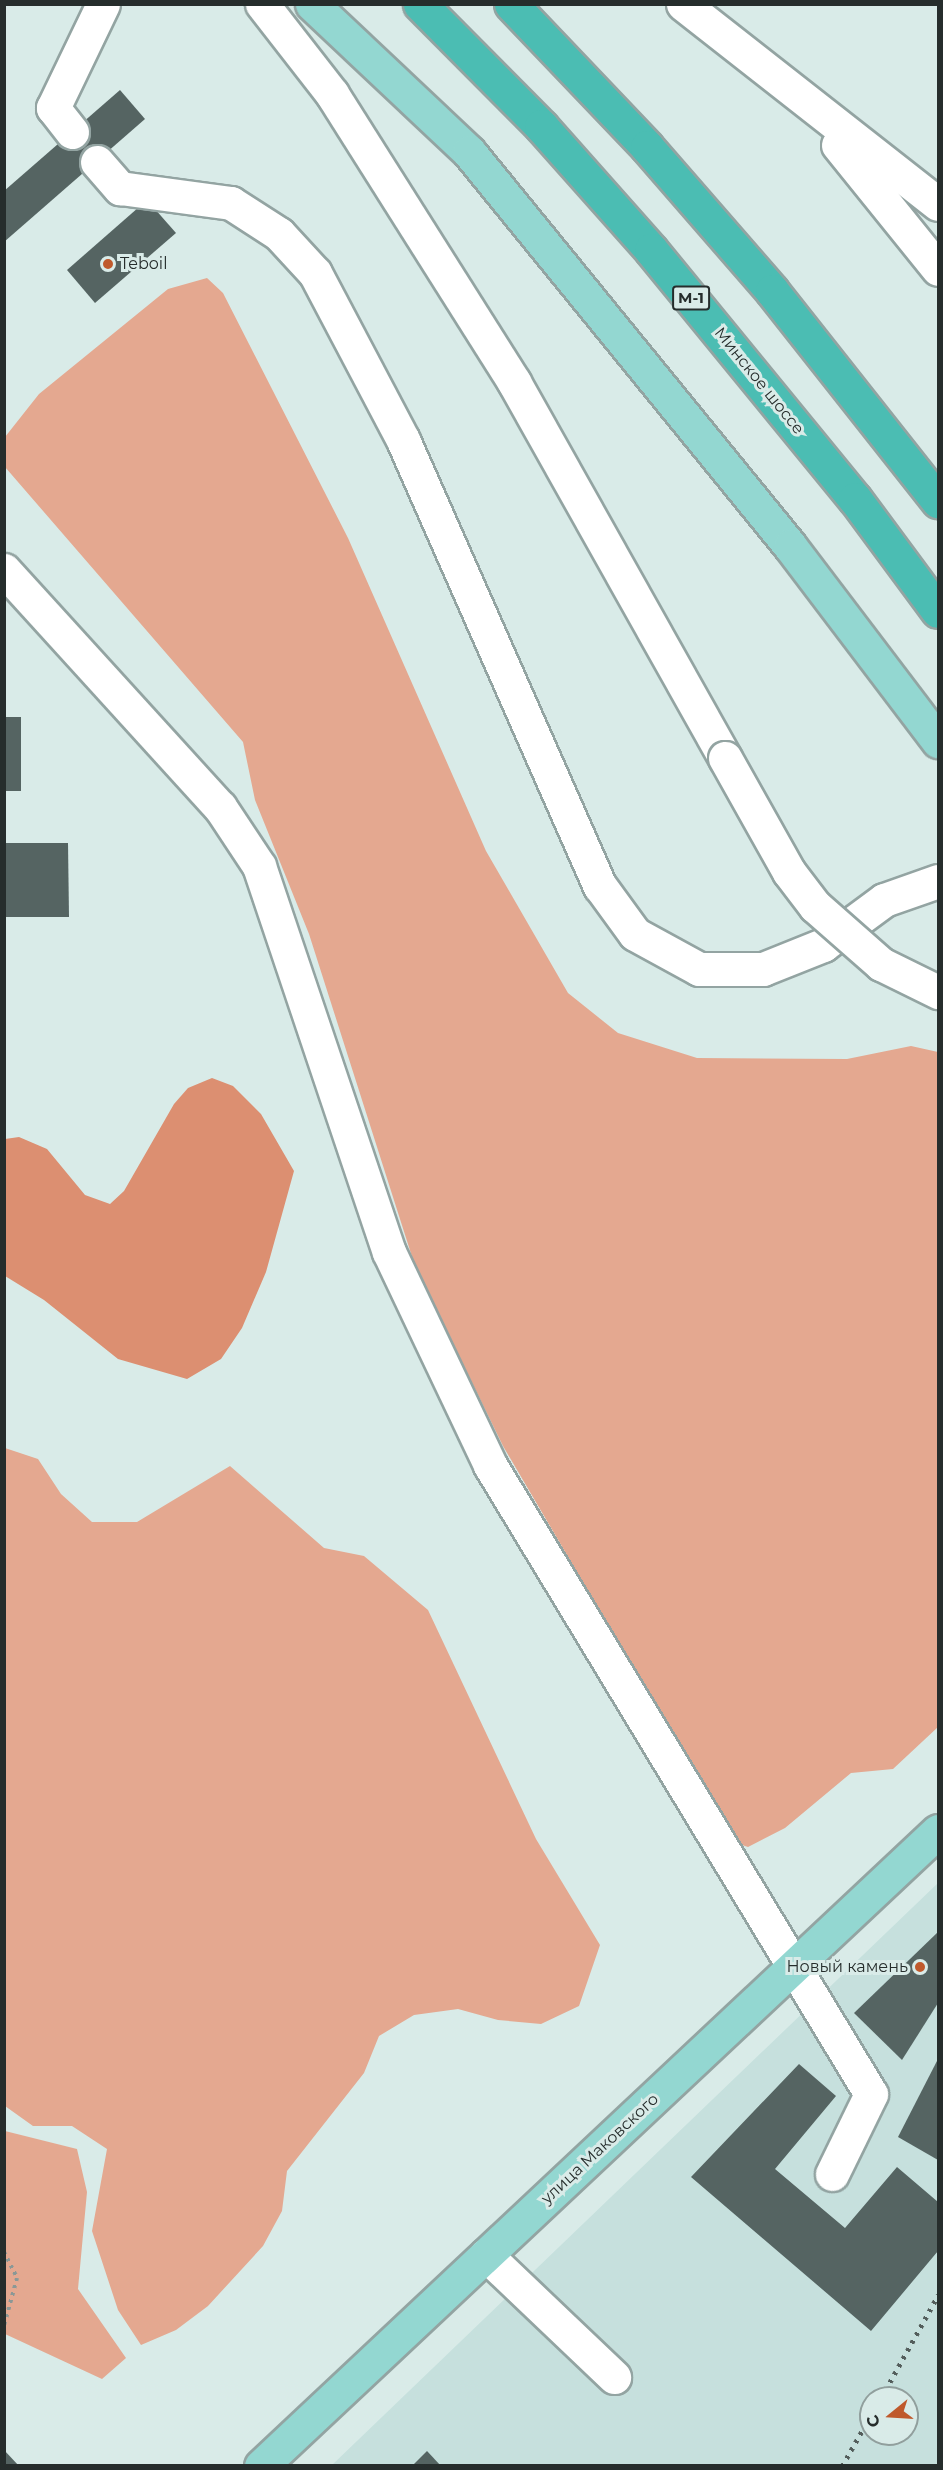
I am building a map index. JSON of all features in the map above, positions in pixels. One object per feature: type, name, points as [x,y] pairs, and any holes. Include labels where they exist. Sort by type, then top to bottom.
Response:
[{"type":"highway","name":"Минское шоссе","points":[[420,4],[541,126],[651,250],[848,490],[939,611]]},
{"type":"highway","points":[[511,4],[647,147],[772,291],[939,501]]},
{"type":"main road","points":[[312,4],[470,152],[790,546],[939,741]]},
{"type":"main road","name":"улица Маковского","points":[[261,2466],[939,1830]]},
{"type":"street","points":[[72,132],[53,108],[103,4]]},
{"type":"street","points":[[262,4],[332,94],[514,382],[789,872],[816,906],[881,963],[939,992]]},
{"type":"street","points":[[683,4],[796,96],[939,204]]},
{"type":"street","points":[[796,96],[939,269]]},
{"type":"street","points":[[97,162],[120,188],[231,203],[279,234],[315,273],[403,440],[600,886],[635,934],[699,969],[763,969],[823,945],[884,900],[939,881]]},
{"type":"street","points":[[4,570],[220,807],[259,866],[389,1252],[490,1465],[792,1970],[870,2094],[832,2174]]},
{"type":"street","points":[[486,2255],[614,2377]]},
{"type":"path","points":[[4,2252],[17,2278],[4,2326]]},
{"type":"shaded area","points":[[207,278],[223,293],[348,538],[486,851],[568,993],[618,1033],[697,1058],[847,1059],[911,1046],[938,1052],[938,1727],[893,1769],[851,1773],[785,1828],[748,1847],[736,1843],[503,1446],[415,1266],[309,934],[255,800],[243,742],[5,467],[5,437],[39,394],[168,289]]},
{"type":"shaded area","points":[[212,1078],[233,1086],[261,1114],[294,1171],[266,1272],[242,1328],[221,1359],[187,1379],[118,1359],[44,1300],[5,1276],[5,1139],[19,1137],[47,1149],[85,1195],[110,1204],[124,1191],[174,1104],[188,1088]]},
{"type":"shaded area","points":[[5,1448],[38,1459],[61,1494],[92,1522],[137,1522],[230,1466],[324,1548],[364,1556],[428,1610],[536,1839],[600,1945],[579,2006],[541,2024],[498,2020],[458,2009],[414,2015],[379,2036],[364,2073],[287,2171],[282,2211],[263,2246],[208,2306],[176,2330],[141,2345],[118,2310],[92,2231],[107,2149],[72,2126],[33,2126],[5,2106]]},
{"type":"shaded area","points":[[938,1883],[938,2465],[332,2465]]},
{"type":"shaded area","points":[[5,2131],[77,2149],[87,2192],[78,2289],[126,2358],[102,2379],[5,2334]]},
{"type":"building","points":[[120,90],[145,119],[4,242],[4,191]]},
{"type":"building","points":[[147,200],[176,233],[95,303],[67,270]]},
{"type":"building","points":[[4,717],[21,717],[21,791],[4,791]]},
{"type":"building","points":[[4,843],[68,843],[69,917],[4,917]]},
{"type":"building","name":"Новый камень","points":[[938,1932],[938,2003],[902,2060],[854,2013]]},
{"type":"building","points":[[938,2059],[938,2160],[898,2137]]},
{"type":"building","points":[[799,2064],[836,2096],[775,2169],[845,2228],[897,2167],[938,2202],[938,2251],[871,2331],[691,2177]]},
{"type":"building","points":[[4,2450],[19,2466],[4,2466]]},
{"type":"building","points":[[427,2451],[441,2466],[412,2466]]},
{"type":"railway","points":[[888,2386],[938,2295]]},
{"type":"railway","points":[[842,2466],[859,2436]]},
{"type":"place","name":"Teboil","points":[[108,264]]},
{"type":"place","name":"Новый камень","points":[[920,1967]]}]
